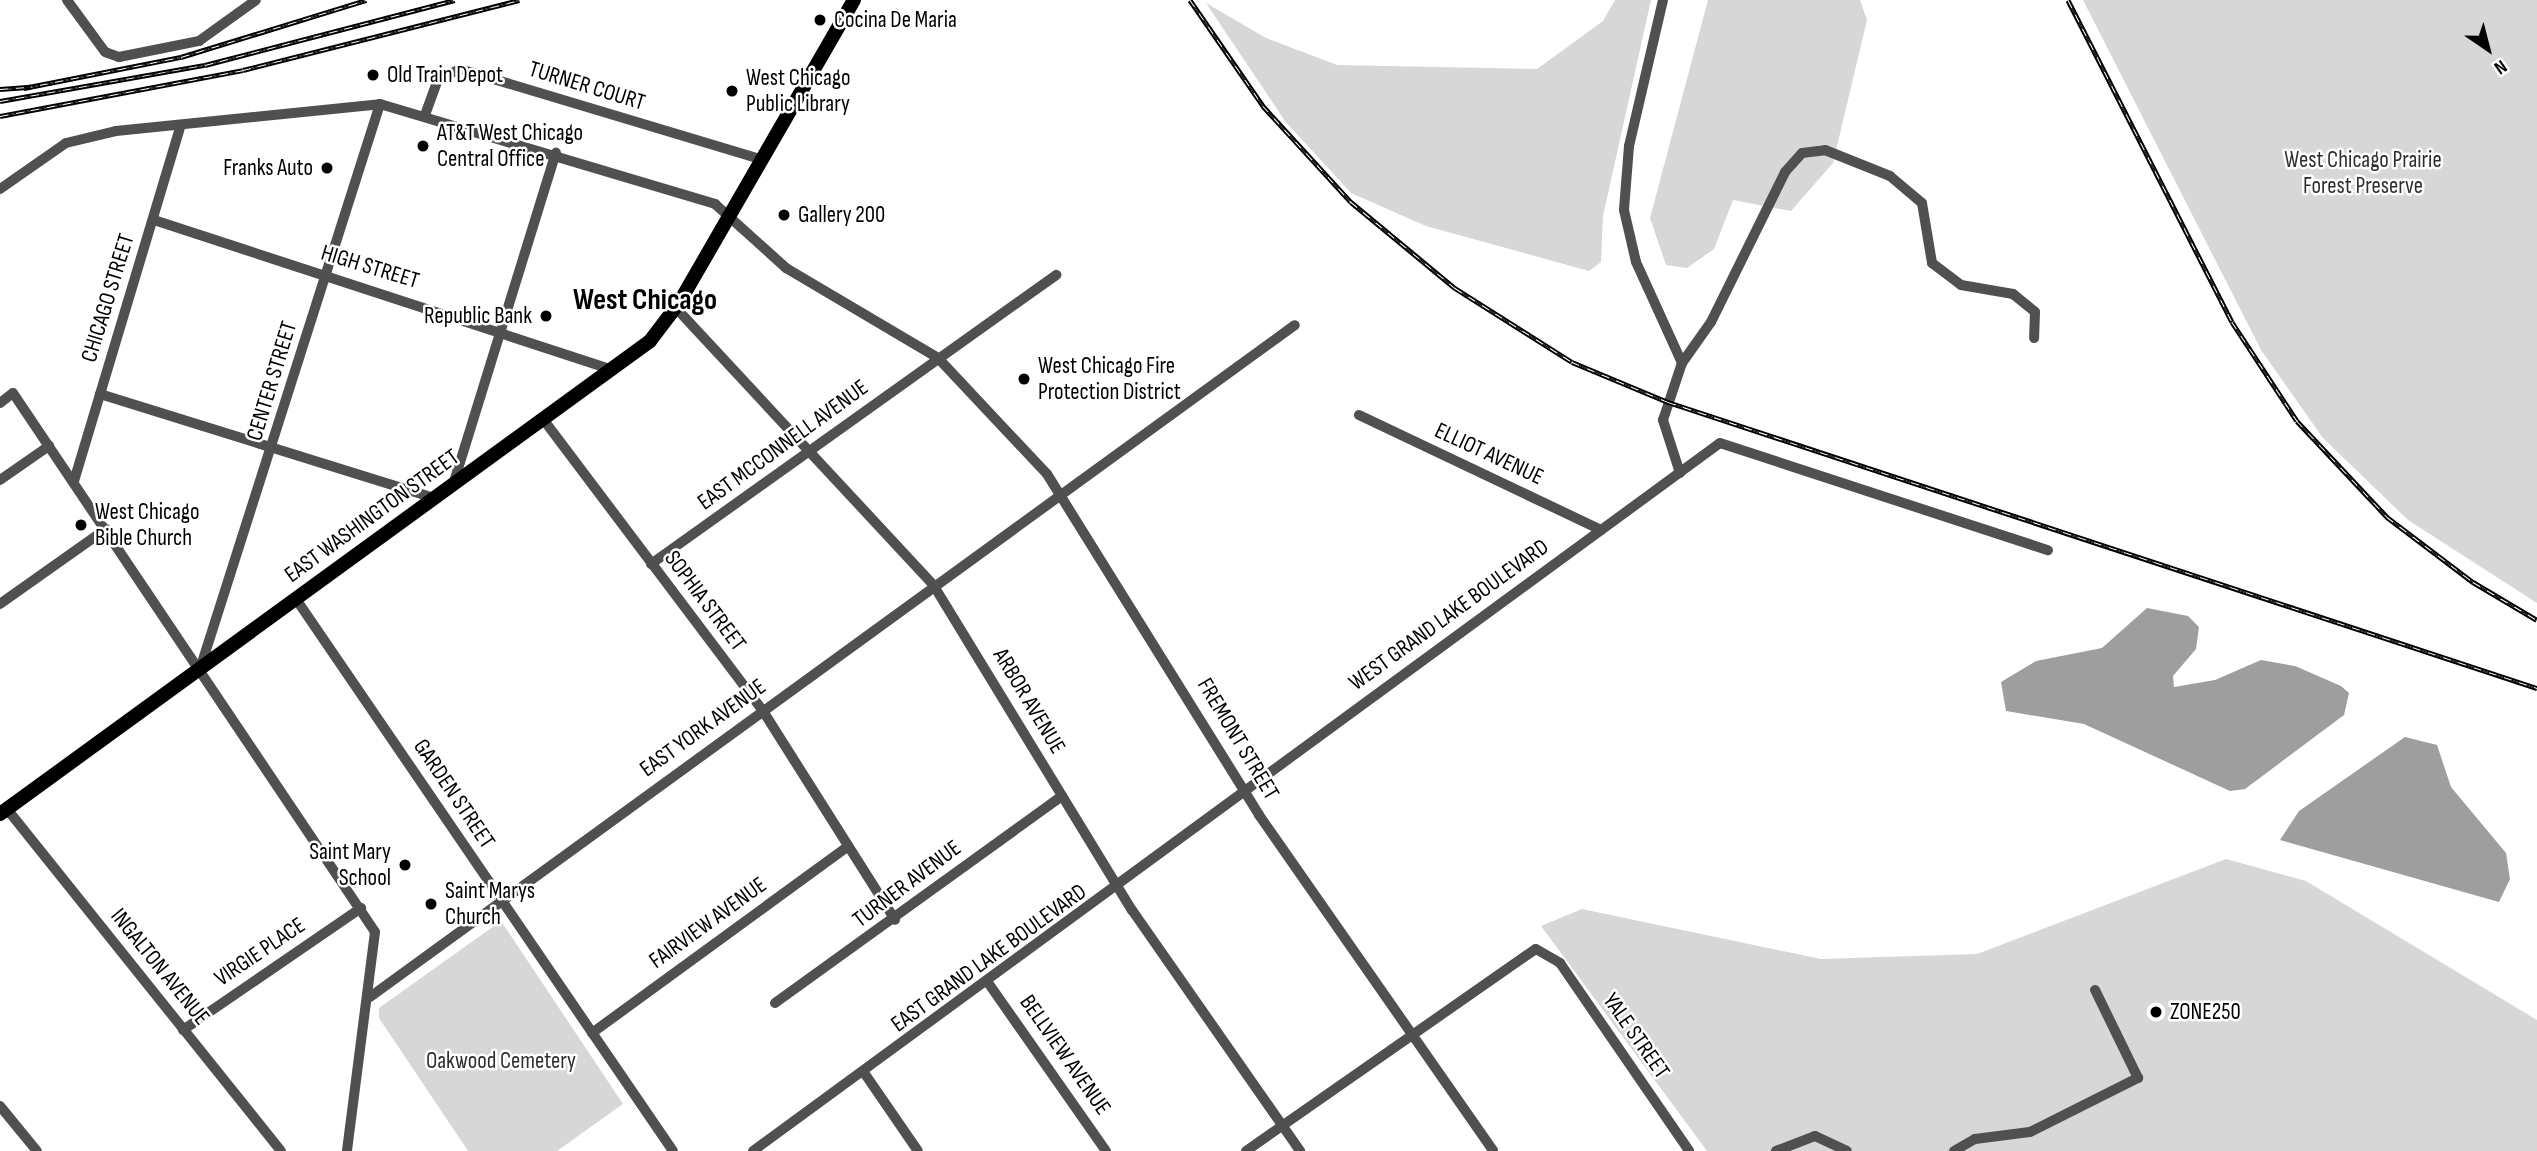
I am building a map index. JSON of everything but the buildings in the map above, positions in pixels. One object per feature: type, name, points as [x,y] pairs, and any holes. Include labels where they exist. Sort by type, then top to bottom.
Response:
[{"type":"main road","name":"EAST WASHINGTON STREET","points":[[3,811],[651,340],[676,308],[854,0]]},
{"type":"street","points":[[67,0],[105,52],[125,57],[187,45],[256,0]]},
{"type":"street","points":[[1663,0],[1629,146],[1624,210],[1636,262],[1682,363]]},
{"type":"street","name":"TURNER COURT","points":[[425,115],[438,79],[460,69],[763,160]]},
{"type":"street","points":[[0,189],[66,143],[380,104]]},
{"type":"street","name":"FREMONT STREET","points":[[380,104],[556,153],[715,204],[786,268],[938,358],[1062,494],[1247,795],[1493,1151]]},
{"type":"street","name":"CENTER STREET","points":[[200,669],[274,448],[380,104]]},
{"type":"street","name":"CHICAGO STREET","points":[[74,481],[180,127]]},
{"type":"street","points":[[1680,473],[1663,420],[1682,363],[1711,323],[1785,172],[1802,153],[1825,150],[1890,176],[1922,203],[1932,263],[1961,285],[2013,294],[2035,312],[2034,338]]},
{"type":"street","points":[[453,485],[556,153]]},
{"type":"street","name":"HIGH STREET","points":[[154,220],[501,329],[612,370]]},
{"type":"street","name":"EAST MCCONNELL AVENUE","points":[[652,564],[1056,275]]},
{"type":"street","name":"ARBOR AVENUE","points":[[676,308],[934,586],[1119,889],[1300,1151]]},
{"type":"street","name":"EAST YORK AVENUE","points":[[369,997],[1295,325]]},
{"type":"street","points":[[0,403],[13,393],[375,932],[369,997],[347,1151]]},
{"type":"street","points":[[100,394],[434,498]]},
{"type":"street","name":"ELLIOT AVENUE","points":[[1359,415],[1601,530]]},
{"type":"street","name":"SOPHIA STREET","points":[[543,419],[762,711],[894,920]]},
{"type":"street","name":"WEST GRAND LAKE BOULEVARD","points":[[1247,795],[1720,443],[2049,551]]},
{"type":"street","points":[[0,480],[49,446]]},
{"type":"street","points":[[0,604],[106,529]]},
{"type":"street","name":"GARDEN STREET","points":[[296,599],[673,1151]]},
{"type":"street","name":"EAST GRAND LAKE BOULEVARD","points":[[753,1151],[865,1074],[1247,795]]},
{"type":"street","name":"TURNER AVENUE","points":[[775,1003],[894,920],[1062,796]]},
{"type":"street","name":"INGALTON AVENUE","points":[[3,811],[281,1151]]},
{"type":"street","name":"FAIRVIEW AVENUE","points":[[592,1033],[848,846]]},
{"type":"street","name":"VIRGIE PLACE","points":[[183,1030],[361,908]]},
{"type":"street","name":"YALE STREET","points":[[1411,1032],[1519,955],[1542,950],[1560,963],[1689,1151]]},
{"type":"street","name":"BELLVIEW AVENUE","points":[[989,984],[1106,1151]]},
{"type":"street","points":[[1954,1151],[1975,1139],[2030,1132],[2138,1078],[2095,990]]},
{"type":"street","points":[[1246,1151],[1411,1032]]},
{"type":"street","points":[[865,1074],[918,1151]]},
{"type":"street","points":[[0,1106],[37,1151]]},
{"type":"street","points":[[1776,1151],[1815,1136],[1847,1151]]},
{"type":"green space","points":[[1615,0],[1651,0],[1603,216],[1601,262],[1589,271],[1426,226],[1351,193],[1285,121],[1206,3],[1266,38],[1337,65],[1537,69],[1603,21]]},
{"type":"green space","points":[[1708,0],[1860,0],[1867,20],[1833,163],[1791,211],[1733,200],[1714,249],[1687,268],[1666,265],[1650,218]]},
{"type":"green space","name":"West Chicago Prairie Forest Preserve","points":[[2083,0],[2537,0],[2537,603],[2408,520],[2323,438],[2261,350]]},
{"type":"green space","points":[[2226,859],[2306,881],[2537,1020],[2537,1151],[1707,1151],[1541,926],[1582,909],[1821,959],[1977,954]]},
{"type":"green space","name":"Oakwood Cemetery","points":[[501,921],[623,1104],[557,1151],[468,1151],[379,1018],[379,1008]]},
{"type":"shaded area","points":[[2147,608],[2188,616],[2199,627],[2196,649],[2173,676],[2174,687],[2215,680],[2261,660],[2295,666],[2341,686],[2349,693],[2344,715],[2245,789],[2230,791],[2084,724],[2006,711],[2001,682],[2036,661],[2102,648]]},
{"type":"shaded area","points":[[2405,737],[2437,745],[2451,787],[2506,853],[2510,879],[2499,902],[2280,840],[2299,811]]},
{"type":"railway","points":[[24,88],[181,57],[366,0]]},
{"type":"railway","points":[[0,101],[205,65],[455,0]]},
{"type":"railway","points":[[0,116],[243,70],[519,0]]},
{"type":"railway","points":[[1190,0],[1263,106],[1351,202],[1455,288],[1572,362],[1668,402],[2537,688]]},
{"type":"railway","points":[[2068,0],[2232,322],[2297,421],[2387,517],[2473,582],[2537,620]]},
{"type":"railway","points":[[0,89],[31,87]]},
{"type":"place","name":"Cocina De Maria","points":[[820,20]]},
{"type":"place","name":"Old Train Depot","points":[[373,75]]},
{"type":"place","name":"West Chicago Public Library","points":[[732,91]]},
{"type":"place","name":"AT&T West Chicago Central Office","points":[[423,146]]},
{"type":"place","name":"Franks Auto","points":[[327,168]]},
{"type":"place","name":"Gallery 200","points":[[784,215]]},
{"type":"place","name":"Republic Bank","points":[[546,316]]},
{"type":"place","name":"West Chicago Fire Protection District","points":[[1024,379]]},
{"type":"place","name":"West Chicago Bible Church","points":[[81,525]]},
{"type":"place","name":"Saint Mary School","points":[[405,865]]},
{"type":"place","name":"Saint Marys Church","points":[[431,904]]},
{"type":"place","name":"ZONE250","points":[[2156,1012]]},
{"type":"district","name":"West Chicago","points":[[645,300]]}]
